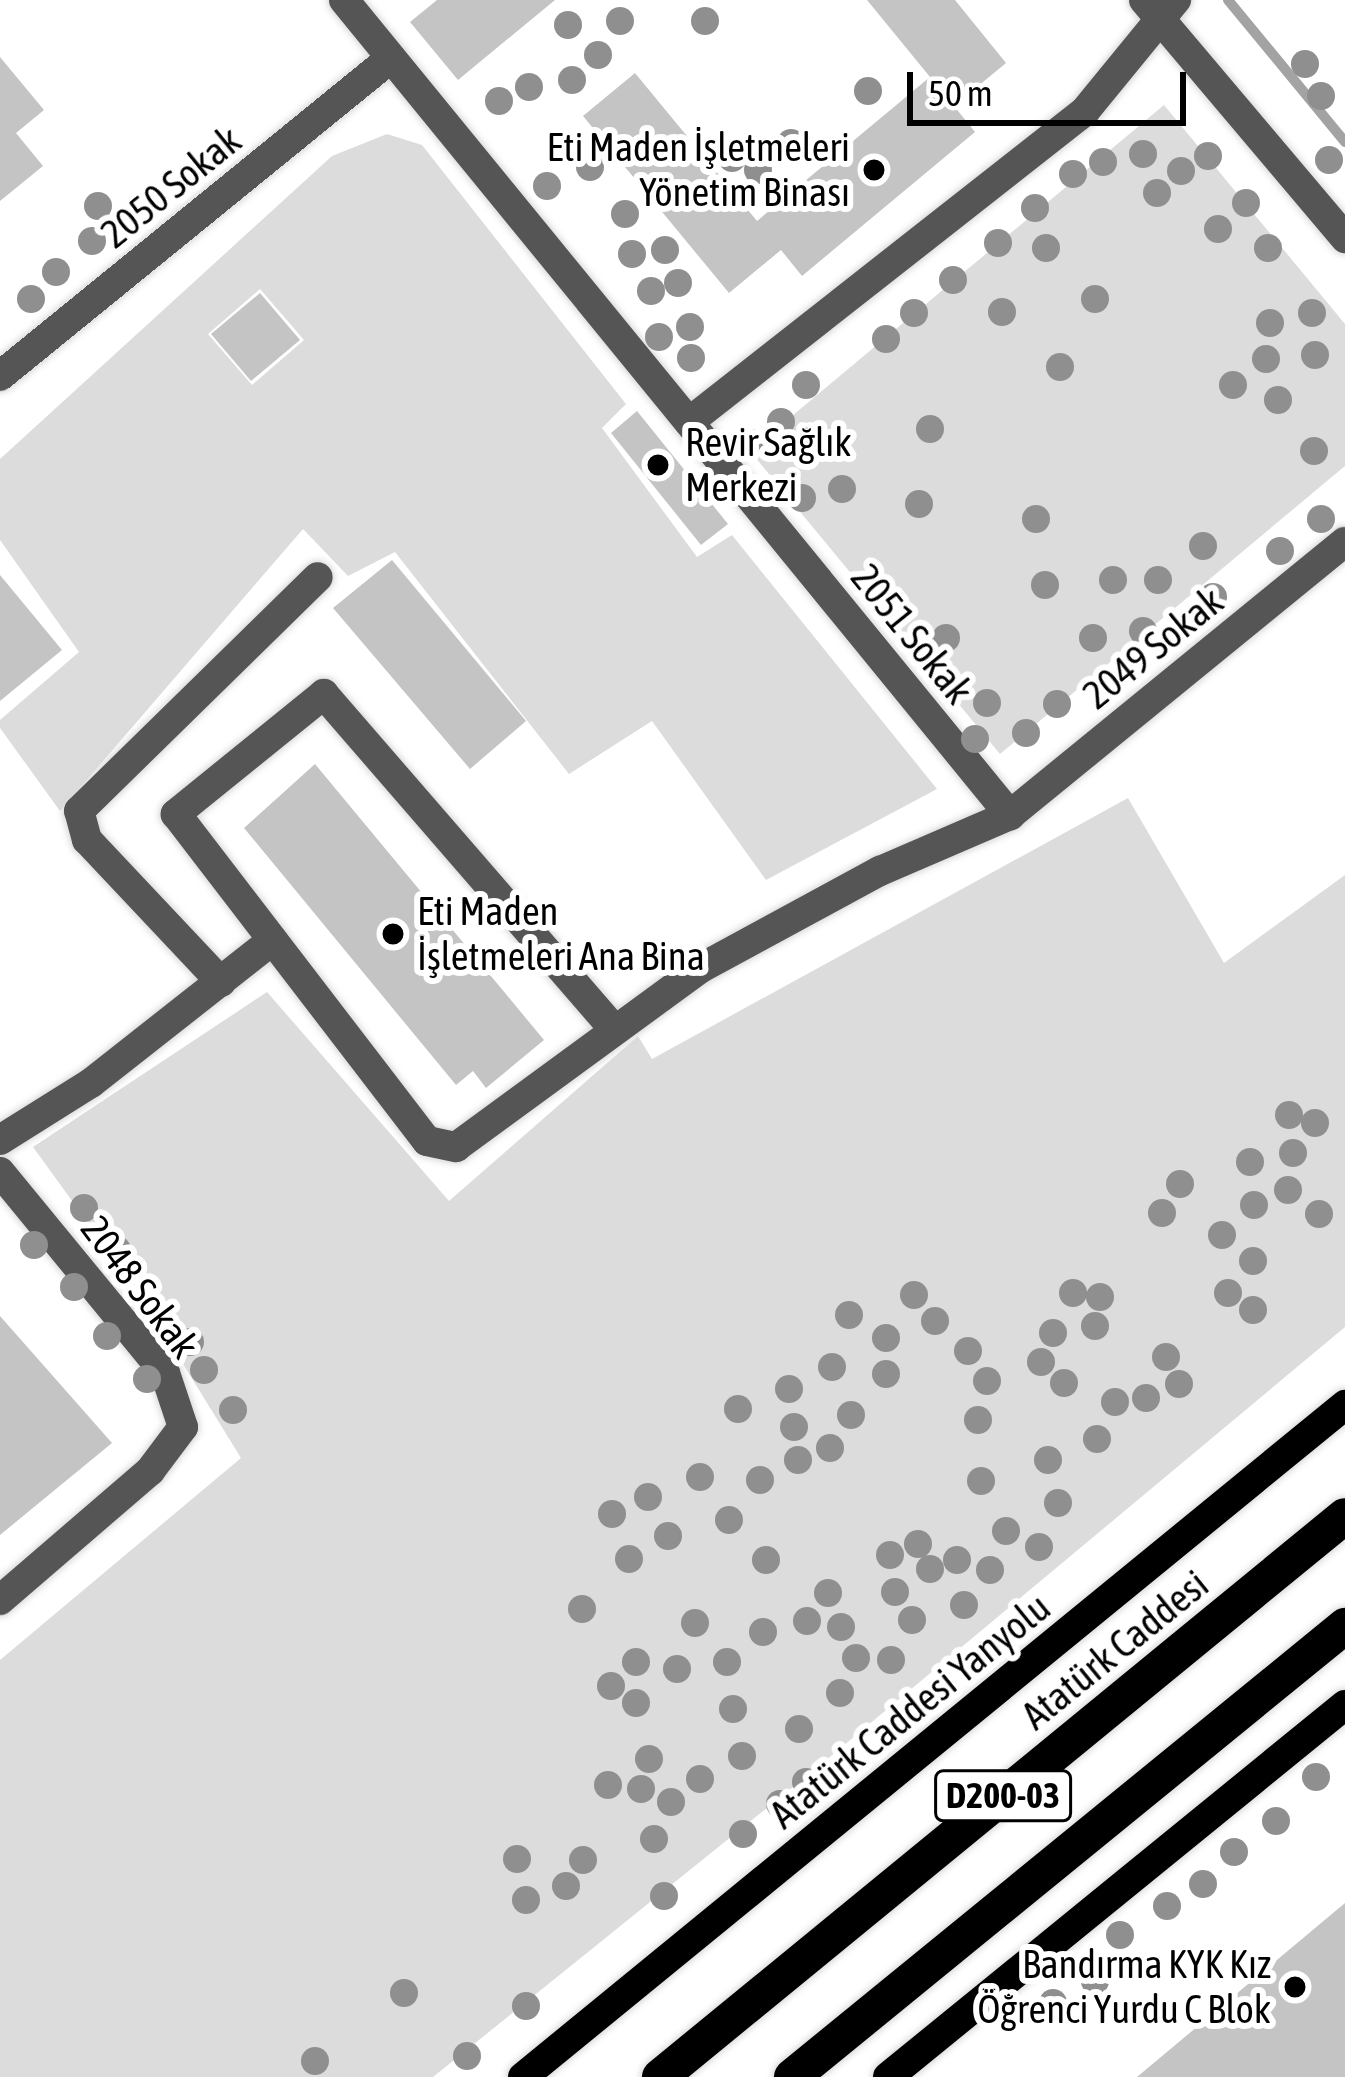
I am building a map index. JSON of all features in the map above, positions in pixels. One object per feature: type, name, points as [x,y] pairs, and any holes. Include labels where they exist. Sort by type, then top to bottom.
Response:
[{"type":"highway","name":"Atatürk Caddesi","points":[[660,2077],[1345,1516]]},
{"type":"highway","name":"D200-03","points":[[792,2077],[1345,1626]]},
{"type":"main road","name":"Atatürk Caddesi Yanyolu","points":[[524,2077],[1345,1405]]},
{"type":"main road","points":[[888,2077],[1345,1705]]},
{"type":"lane","name":"2051 Sokak","points":[[344,0],[1010,815]]},
{"type":"lane","points":[[689,422],[1084,111],[1160,6],[1345,238]]},
{"type":"lane","name":"2050 Sokak","points":[[0,376],[391,58]]},
{"type":"lane","name":"2049 Sokak","points":[[273,940],[427,1141],[465,1144],[613,1028],[700,968],[880,872],[1010,815],[1345,542]]},
{"type":"lane","points":[[220,982],[87,840],[79,812],[318,577]]},
{"type":"lane","points":[[0,1140],[91,1082],[273,940],[176,814],[324,694],[613,1028]]},
{"type":"lane","name":"2048 Sokak","points":[[0,1172],[164,1373],[183,1427],[150,1471],[0,1600]]},
{"type":"shaded area","points":[[1164,105],[1345,324],[1345,466],[1000,754],[750,451]]},
{"type":"shaded area","points":[[387,134],[422,145],[626,404],[602,428],[697,557],[732,535],[937,789],[766,880],[652,721],[569,774],[395,552],[348,576],[303,529],[60,811],[0,728],[0,720],[79,652],[0,540],[0,459],[332,156]],"holes":[[[260,289],[304,340],[252,385],[208,334]]]},
{"type":"shaded area","points":[[1128,798],[1224,963],[1345,875],[1345,1327],[819,1766],[433,2077],[0,2077],[0,1660],[241,1458],[141,1296],[33,1147],[267,992],[449,1201],[638,1036],[652,1059]]},
{"type":"building","points":[[437,0],[555,0],[458,80],[410,22]]},
{"type":"building","name":"Eti Maden İşletmeleri Yönetim Binası","points":[[867,0],[955,0],[1006,63],[954,106],[975,132],[802,276],[781,250],[729,293],[583,116],[635,73],[757,221],[930,77]]},
{"type":"building","points":[[0,57],[44,110],[16,133],[43,166],[0,201]]},
{"type":"building","points":[[260,293],[300,340],[251,381],[211,334]]},
{"type":"building","name":"Revir Sağlık Merkezi","points":[[637,411],[728,524],[701,545],[611,433]]},
{"type":"building","points":[[392,560],[526,721],[470,769],[333,608]]},
{"type":"building","points":[[0,575],[62,650],[0,701]]},
{"type":"building","name":"Eti Maden İşletmeleri Ana Bina","points":[[315,764],[544,1040],[486,1088],[473,1071],[456,1085],[244,828]]},
{"type":"building","points":[[0,1316],[112,1443],[0,1535]]},
{"type":"building","name":"Bandırma KYK Kız Öğrenci Yurdu C Blok","points":[[1345,1903],[1345,2077],[1137,2077]]},
{"type":"waterway","points":[[1228,0],[1345,142]]},
{"type":"place","name":"Eti Maden İşletmeleri Yönetim Binası","points":[[874,170]]},
{"type":"place","name":"Revir Sağlık Merkezi","points":[[658,465]]},
{"type":"place","name":"Eti Maden İşletmeleri Ana Bina","points":[[393,934]]},
{"type":"place","name":"Bandırma KYK Kız Öğrenci Yurdu C Blok","points":[[1295,1987]]}]
